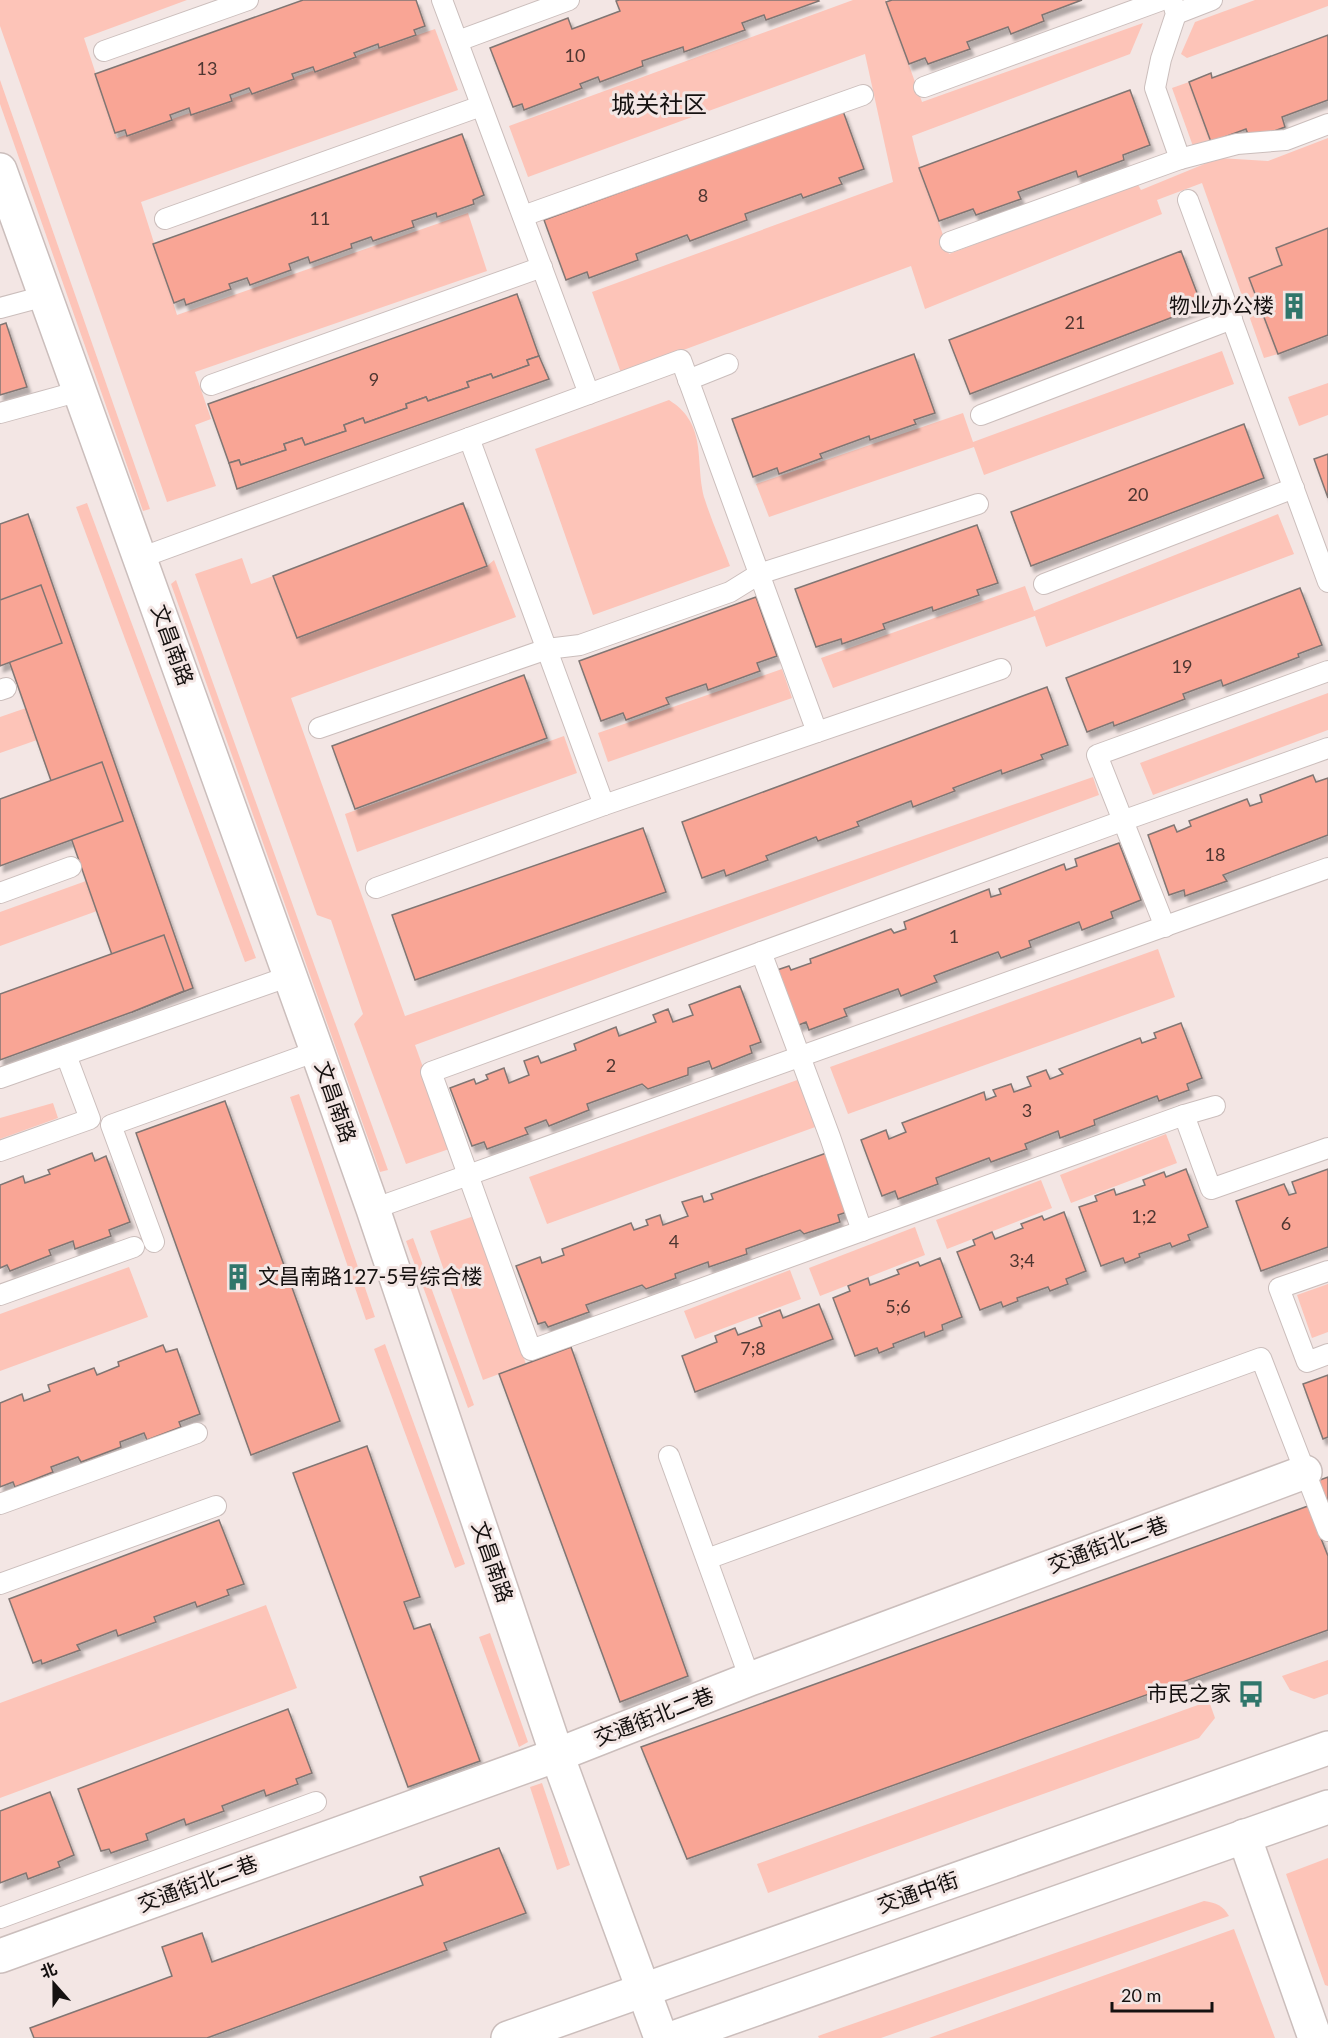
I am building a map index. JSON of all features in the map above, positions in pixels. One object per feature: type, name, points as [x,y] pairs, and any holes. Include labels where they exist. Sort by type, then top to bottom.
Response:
[{"type":"street","name":"文昌南路","points":[[0,170],[373,1209],[557,1755],[660,2038]]},
{"type":"street","name":"交通街北二巷","points":[[0,1956],[557,1755],[750,1678],[1305,1472]]},
{"type":"street","name":"交通中街","points":[[508,2038],[1328,1748]]},
{"type":"street","points":[[673,2038],[1328,1807]]},
{"type":"street","points":[[1245,1836],[1315,2038]]},
{"type":"lane","points":[[104,51],[248,0]]},
{"type":"lane","points":[[442,0],[589,394]]},
{"type":"lane","points":[[458,42],[569,0]]},
{"type":"lane","points":[[924,87],[1170,4],[1212,0]]},
{"type":"lane","points":[[1170,4],[1155,88],[1180,159]]},
{"type":"lane","points":[[523,216],[864,95]]},
{"type":"lane","points":[[165,219],[481,106]]},
{"type":"lane","points":[[950,243],[1180,159],[1237,144],[1286,140],[1328,124]]},
{"type":"lane","points":[[1188,200],[1294,489],[1324,557],[1328,582]]},
{"type":"lane","points":[[211,385],[542,267]]},
{"type":"lane","points":[[0,308],[45,296]]},
{"type":"lane","points":[[981,416],[1232,319]]},
{"type":"lane","points":[[141,558],[681,360],[817,732]]},
{"type":"lane","points":[[688,380],[728,364]]},
{"type":"lane","points":[[0,413],[80,391]]},
{"type":"lane","points":[[470,438],[604,805]]},
{"type":"lane","points":[[1044,584],[1294,489]]},
{"type":"lane","points":[[319,728],[547,649],[580,645],[730,592],[759,574],[978,504]]},
{"type":"lane","points":[[376,888],[604,805],[1001,669]]},
{"type":"lane","points":[[1165,927],[1097,755],[1328,671]]},
{"type":"lane","points":[[1215,1106],[1184,1115],[531,1350],[431,1072],[1328,748]]},
{"type":"lane","points":[[0,893],[71,867]]},
{"type":"lane","points":[[373,1209],[1328,868]]},
{"type":"lane","points":[[761,952],[862,1231]]},
{"type":"lane","points":[[0,1078],[290,976]]},
{"type":"lane","points":[[154,1242],[111,1125],[317,1051]]},
{"type":"lane","points":[[0,1151],[90,1119],[66,1055]]},
{"type":"lane","points":[[1184,1115],[1211,1189],[1328,1148]]},
{"type":"lane","points":[[0,1295],[134,1247]]},
{"type":"lane","points":[[1328,1271],[1279,1288],[1307,1362],[1328,1354]]},
{"type":"lane","points":[[707,1559],[1261,1358],[1328,1531]]},
{"type":"lane","points":[[0,1504],[197,1433]]},
{"type":"lane","points":[[669,1456],[750,1678]]},
{"type":"lane","points":[[0,1584],[216,1506]]},
{"type":"lane","points":[[0,1918],[316,1802]]},
{"type":"shaded area","points":[[0,0],[187,0],[84,38],[117,138],[435,29],[458,90],[141,202],[177,315],[468,213],[487,271],[195,372],[211,419],[195,425],[216,486],[167,502],[0,26]]},
{"type":"shaded area","points":[[853,0],[886,0],[922,102],[1143,23],[1130,54],[912,136],[949,254],[1137,183],[1141,190],[1219,158],[1268,161],[1328,138],[1328,228],[1276,248],[1282,265],[1250,278],[1278,354],[1264,358],[1202,183],[1157,200],[1162,214],[925,309],[911,266],[621,373],[592,292],[893,182],[865,54],[528,177],[509,126]]},
{"type":"shaded area","points":[[1255,0],[1328,0],[1328,6],[1187,58],[1181,54],[1195,22]]},
{"type":"shaded area","points":[[0,80],[150,509],[143,511],[0,104]]},
{"type":"shaded area","points":[[1189,82],[1211,142],[1194,149],[1172,88]]},
{"type":"shaded area","points":[[1222,351],[1234,384],[984,475],[974,447],[769,517],[756,484],[963,413],[973,442]]},
{"type":"shaded area","points":[[1328,383],[1328,415],[1299,426],[1288,397]]},
{"type":"shaded area","points":[[669,400],[682,410],[695,433],[705,500],[730,566],[593,615],[535,449]]},
{"type":"shaded area","points":[[87,503],[256,958],[245,962],[76,507]]},
{"type":"shaded area","points":[[1278,514],[1294,554],[1046,647],[1035,616],[833,688],[821,658],[1025,586],[1034,611]]},
{"type":"shaded area","points":[[242,558],[251,584],[273,576],[297,638],[487,566],[494,560],[516,617],[291,698],[405,1016],[1093,777],[1099,795],[415,1045],[452,1148],[406,1164],[354,1024],[363,1014],[331,920],[317,915],[195,574]]},
{"type":"shaded area","points":[[176,580],[388,1170],[380,1172],[171,584]]},
{"type":"shaded area","points":[[782,669],[792,698],[608,762],[598,733]]},
{"type":"shaded area","points":[[1328,693],[1328,730],[1153,795],[1140,763]]},
{"type":"shaded area","points":[[26,708],[37,740],[0,753],[0,717]]},
{"type":"shaded area","points":[[564,736],[577,773],[357,852],[345,814]]},
{"type":"shaded area","points":[[86,881],[97,911],[0,946],[0,912]]},
{"type":"shaded area","points":[[1158,949],[1175,997],[848,1114],[830,1067]]},
{"type":"shaded area","points":[[800,1079],[818,1126],[547,1224],[529,1177]]},
{"type":"shaded area","points":[[299,1094],[375,1317],[366,1320],[290,1097]]},
{"type":"shaded area","points":[[53,1103],[58,1118],[0,1139],[0,1118]]},
{"type":"shaded area","points":[[1166,1134],[1177,1163],[1071,1203],[1060,1175]]},
{"type":"shaded area","points":[[1041,1180],[1052,1208],[947,1249],[936,1220]]},
{"type":"shaded area","points":[[474,1216],[526,1364],[483,1380],[430,1231]]},
{"type":"shaded area","points":[[915,1227],[925,1255],[820,1296],[809,1268]]},
{"type":"shaded area","points":[[413,1238],[474,1405],[468,1408],[406,1241]]},
{"type":"shaded area","points":[[129,1267],[148,1317],[0,1371],[0,1314]]},
{"type":"shaded area","points":[[790,1270],[801,1299],[695,1339],[684,1311]]},
{"type":"shaded area","points":[[1328,1284],[1328,1332],[1312,1338],[1297,1295]]},
{"type":"shaded area","points":[[385,1344],[465,1564],[455,1568],[374,1349]]},
{"type":"shaded area","points":[[266,1605],[297,1688],[0,1798],[0,1703]]},
{"type":"shaded area","points":[[490,1633],[528,1742],[519,1747],[479,1637]]},
{"type":"shaded area","points":[[1328,1660],[1328,1694],[1314,1699],[1290,1690],[1282,1676]]},
{"type":"shaded area","points":[[1209,1701],[1215,1718],[1199,1738],[768,1893],[757,1864]]},
{"type":"shaded area","points":[[542,1783],[570,1865],[557,1870],[530,1787]]},
{"type":"shaded area","points":[[1328,1858],[1328,1986],[1325,1985],[1286,1874]]},
{"type":"shaded area","points":[[1204,1901],[1219,1905],[1229,1916],[881,2038],[819,2038],[818,2036]]},
{"type":"shaded area","points":[[1234,1929],[1275,2038],[929,2038]]},
{"type":"building","points":[[303,0],[416,0],[425,26],[414,30],[416,35],[379,48],[378,44],[354,53],[356,57],[315,72],[313,67],[292,74],[294,79],[252,94],[249,88],[230,95],[232,101],[191,115],[189,108],[170,115],[172,120],[127,136],[125,130],[115,133],[95,74]]},
{"type":"building","points":[[892,0],[1082,0],[1042,15],[1044,21],[1011,34],[1008,27],[967,42],[970,49],[928,64],[925,58],[909,64],[886,2]]},
{"type":"building","points":[[616,1],[819,1],[766,20],[764,15],[742,23],[745,30],[684,52],[683,47],[642,61],[643,66],[600,82],[598,77],[580,84],[582,88],[524,110],[522,104],[513,107],[490,48],[568,18],[572,29],[620,11]]},
{"type":"building","points":[[1328,35],[1328,100],[1282,117],[1285,127],[1250,140],[1246,129],[1211,142],[1189,82],[1211,73],[1212,78]]},
{"type":"building","points":[[1130,90],[1150,145],[1123,155],[1124,160],[1078,177],[1076,171],[1018,192],[1021,199],[976,215],[973,209],[939,221],[919,168]]},
{"type":"building","points":[[843,111],[864,169],[839,178],[842,184],[803,198],[801,194],[745,214],[747,220],[690,241],[687,235],[636,254],[638,260],[589,278],[587,272],[566,280],[544,220]]},
{"type":"building","points":[[462,134],[484,195],[473,200],[474,204],[437,217],[436,213],[412,221],[414,227],[373,241],[371,237],[351,244],[352,248],[310,263],[308,257],[289,264],[291,270],[250,285],[247,278],[229,284],[231,289],[186,305],[184,299],[174,303],[153,244]]},
{"type":"building","name":"物业办公楼","points":[[1328,228],[1328,335],[1278,354],[1249,278],[1282,265],[1276,248]]},
{"type":"building","points":[[1181,251],[1202,306],[970,394],[949,340]]},
{"type":"building","points":[[517,294],[539,356],[527,360],[529,365],[493,378],[491,374],[467,382],[469,387],[428,401],[426,397],[406,404],[407,408],[365,423],[363,418],[344,425],[346,431],[305,445],[302,438],[284,444],[286,450],[241,465],[239,460],[229,463],[208,404]]},
{"type":"building","points":[[6,323],[27,387],[0,395],[0,325]]},
{"type":"building","points":[[914,354],[935,413],[914,420],[916,424],[870,440],[869,436],[820,454],[822,458],[779,474],[777,468],[753,477],[732,419]]},
{"type":"building","points":[[539,356],[549,379],[237,489],[229,463],[239,460],[241,465],[286,450],[284,444],[302,438],[305,445],[346,431],[344,425],[363,418],[365,423],[407,408],[406,404],[426,397],[428,401],[469,387],[467,382],[491,374],[493,378],[529,365],[527,360]]},
{"type":"building","points":[[1244,424],[1264,478],[1031,566],[1011,512]]},
{"type":"building","points":[[1328,454],[1328,498],[1314,459]]},
{"type":"building","points":[[463,503],[487,566],[297,638],[273,576]]},
{"type":"building","points":[[28,514],[193,988],[132,1012],[0,635],[0,524]]},
{"type":"building","points":[[977,525],[998,583],[977,590],[979,595],[933,611],[932,607],[883,624],[885,629],[842,644],[841,639],[816,647],[795,589]]},
{"type":"building","points":[[41,585],[62,643],[0,666],[0,600]]},
{"type":"building","points":[[1300,588],[1322,645],[1298,654],[1299,657],[1223,686],[1221,680],[1183,694],[1185,699],[1114,726],[1113,722],[1087,732],[1066,678]]},
{"type":"building","points":[[756,597],[777,656],[757,663],[760,671],[708,690],[706,684],[666,698],[669,704],[626,720],[623,713],[601,721],[579,661]]},
{"type":"building","points":[[524,675],[547,738],[355,809],[332,746]]},
{"type":"building","points":[[1047,687],[1068,745],[1041,755],[1043,759],[1002,774],[1001,770],[953,788],[955,791],[913,807],[911,801],[857,822],[859,826],[818,841],[816,837],[766,856],[768,860],[726,876],[724,870],[702,878],[682,822]]},
{"type":"building","points":[[102,762],[123,821],[0,866],[0,799]]},
{"type":"building","points":[[1313,775],[1316,782],[1328,778],[1328,835],[1223,875],[1227,881],[1185,896],[1184,890],[1169,895],[1148,835],[1174,825],[1177,832],[1191,826],[1189,821],[1247,799],[1250,806],[1262,802],[1260,795]]},
{"type":"building","points":[[643,828],[666,892],[415,980],[392,915]]},
{"type":"building","points":[[1119,843],[1141,900],[1111,912],[1113,918],[1082,930],[1079,922],[1029,941],[1031,947],[1001,958],[998,952],[934,976],[937,982],[901,996],[898,989],[844,1009],[847,1016],[809,1030],[806,1022],[794,1027],[774,971],[789,966],[791,970],[811,963],[810,959],[891,929],[894,933],[906,929],[904,922],[989,889],[991,897],[1001,894],[999,889],[1064,864],[1066,870],[1077,866],[1075,859]]},
{"type":"building","points":[[164,935],[184,991],[0,1060],[0,994]]},
{"type":"building","points":[[740,986],[761,1042],[750,1046],[752,1053],[712,1069],[709,1061],[688,1068],[688,1075],[648,1089],[642,1084],[587,1104],[589,1110],[549,1126],[546,1120],[525,1128],[528,1134],[487,1149],[484,1142],[472,1146],[450,1088],[474,1079],[476,1084],[488,1079],[486,1075],[504,1068],[509,1083],[529,1075],[524,1061],[538,1056],[541,1063],[576,1050],[574,1044],[616,1027],[619,1036],[656,1022],[653,1015],[668,1009],[673,1022],[693,1015],[689,1005]]},
{"type":"building","points":[[1181,1023],[1202,1078],[1187,1084],[1189,1090],[1159,1101],[1157,1096],[1094,1120],[1095,1125],[1060,1138],[1058,1131],[1025,1144],[1027,1149],[991,1162],[989,1158],[936,1178],[938,1184],[898,1199],[895,1191],[882,1196],[861,1140],[886,1130],[889,1139],[906,1132],[902,1123],[984,1092],[986,1100],[996,1096],[993,1090],[1011,1084],[1014,1092],[1031,1086],[1027,1077],[1046,1070],[1050,1079],[1063,1074],[1059,1069],[1140,1038],[1142,1043],[1156,1038],[1154,1033]]},
{"type":"building","name":"文昌南路127-5号综合楼","points":[[225,1101],[340,1421],[251,1455],[136,1133]]},
{"type":"building","points":[[832,1151],[853,1210],[838,1215],[840,1222],[804,1234],[800,1230],[746,1249],[747,1254],[709,1267],[708,1262],[675,1274],[676,1278],[646,1289],[642,1285],[586,1305],[589,1312],[548,1327],[545,1322],[538,1324],[516,1266],[540,1257],[542,1263],[564,1255],[562,1249],[631,1223],[634,1230],[648,1225],[646,1220],[660,1215],[663,1225],[688,1216],[682,1202],[702,1196],[704,1202],[713,1199],[711,1194]]},
{"type":"building","points":[[92,1153],[95,1161],[106,1156],[130,1222],[109,1230],[111,1236],[75,1249],[73,1241],[49,1250],[51,1255],[10,1271],[7,1265],[0,1268],[0,1185],[23,1176],[25,1183],[50,1174],[48,1170]]},
{"type":"building","points":[[1186,1169],[1208,1227],[1188,1235],[1190,1240],[1172,1247],[1170,1243],[1139,1254],[1140,1257],[1125,1263],[1123,1258],[1101,1266],[1079,1207],[1097,1201],[1095,1196],[1114,1189],[1116,1195],[1145,1185],[1143,1180],[1164,1172],[1166,1177]]},
{"type":"building","points":[[1328,1169],[1328,1247],[1261,1271],[1236,1201],[1284,1184],[1289,1195],[1296,1193],[1292,1182]]},
{"type":"building","points":[[1064,1212],[1086,1271],[1066,1279],[1068,1284],[1050,1291],[1048,1287],[1017,1298],[1018,1301],[1003,1307],[1001,1302],[980,1310],[957,1252],[975,1245],[973,1240],[992,1232],[995,1239],[1023,1228],[1021,1224],[1042,1216],[1044,1220]]},
{"type":"building","points":[[940,1258],[962,1317],[942,1325],[943,1330],[925,1337],[924,1332],[893,1344],[894,1347],[879,1353],[877,1348],[855,1356],[833,1298],[850,1291],[848,1286],[868,1278],[870,1285],[899,1274],[897,1270],[918,1262],[920,1266]]},
{"type":"building","points":[[819,1304],[833,1339],[695,1392],[682,1356],[717,1342],[715,1336],[735,1328],[738,1335],[762,1326],[759,1318],[780,1310],[783,1318]]},
{"type":"building","points":[[163,1345],[166,1352],[177,1349],[200,1414],[179,1422],[181,1427],[147,1440],[144,1433],[120,1442],[121,1447],[81,1462],[78,1457],[51,1467],[53,1472],[15,1487],[13,1482],[0,1487],[0,1403],[22,1394],[24,1401],[50,1391],[48,1385],[94,1368],[97,1375],[119,1366],[118,1362]]},
{"type":"building","points":[[571,1347],[688,1676],[620,1702],[499,1374]]},
{"type":"building","points":[[1328,1375],[1328,1437],[1323,1439],[1303,1384]]},
{"type":"building","points":[[367,1446],[420,1597],[404,1602],[414,1629],[430,1624],[480,1761],[408,1787],[293,1473]]},
{"type":"building","points":[[1328,1477],[1328,1509],[1317,1481]]},
{"type":"building","points":[[1308,1506],[1328,1556],[1328,1630],[687,1859],[641,1747]]},
{"type":"building","points":[[219,1520],[244,1584],[227,1590],[229,1595],[197,1607],[195,1602],[154,1617],[156,1622],[118,1636],[116,1630],[77,1645],[80,1650],[42,1664],[41,1660],[33,1663],[9,1599]]},
{"type":"building","points":[[288,1709],[312,1773],[296,1779],[298,1784],[266,1796],[264,1790],[222,1806],[224,1811],[186,1825],[184,1819],[146,1834],[148,1840],[111,1853],[109,1849],[101,1851],[78,1789]]},
{"type":"building","points":[[50,1792],[74,1855],[58,1862],[60,1867],[28,1879],[26,1873],[0,1883],[0,1811]]},
{"type":"building","points":[[499,1848],[526,1913],[444,1943],[447,1950],[207,2038],[34,2038],[30,2028],[172,1976],[162,1947],[202,1933],[212,1962],[423,1885],[420,1877]]},
{"type":"place","name":"物业办公楼","points":[[1294,306]]},
{"type":"place","name":"文昌南路127-5号综合楼","points":[[238,1277]]},
{"type":"place","name":"市民之家","points":[[1251,1694]]},
{"type":"district","name":"城关社区","points":[[659,105]]}]
